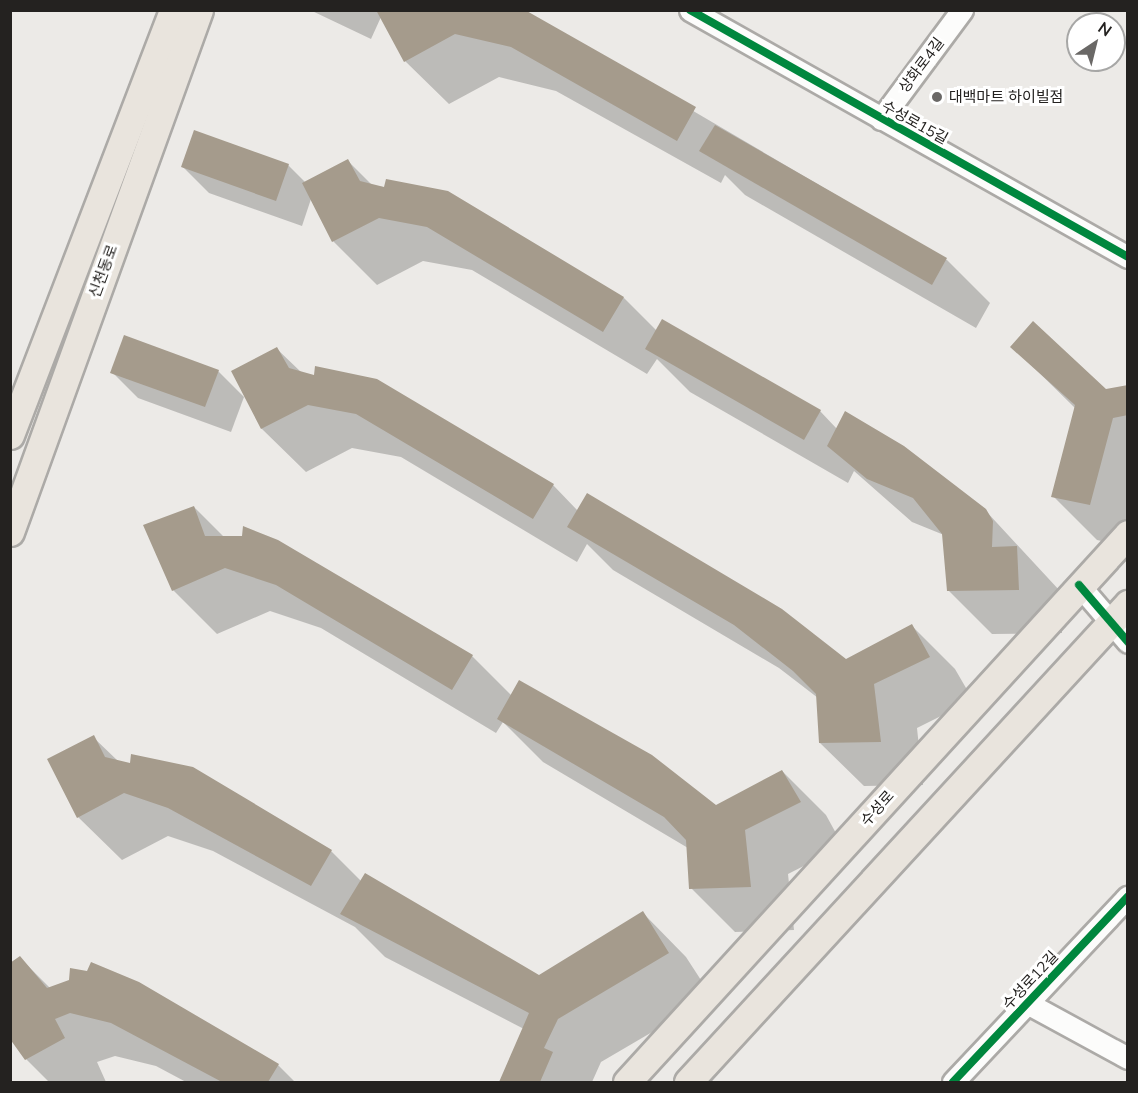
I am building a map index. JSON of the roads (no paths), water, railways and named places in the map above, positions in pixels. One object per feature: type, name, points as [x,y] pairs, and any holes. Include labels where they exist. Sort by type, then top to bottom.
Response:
[{"type":"main road","name":"신천동로","points":[[10,435],[173,10]]},
{"type":"main road","name":"신천동로","points":[[10,532],[199,10]]},
{"type":"main road","name":"수성로","points":[[627,1083],[1079,585],[1128,534]]},
{"type":"main road","points":[[688,1083],[1122,623]]},
{"type":"street","name":"수성로15길","points":[[690,10],[1128,257]]},
{"type":"street","name":"상화로4길","points":[[881,119],[962,10]]},
{"type":"street","points":[[1079,585],[1122,623]]},
{"type":"street","name":"수성로12길","points":[[953,1083],[1027,1003],[1120,917],[1128,896]]},
{"type":"street","name":"수성로12길","points":[[1027,1003],[1128,1058]]},
{"type":"place","name":"대백마트 하이빌점","points":[[937,97]]}]
